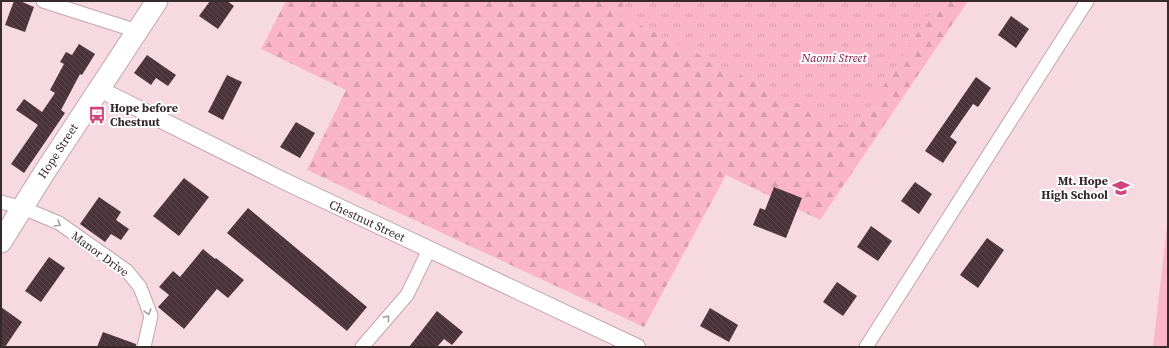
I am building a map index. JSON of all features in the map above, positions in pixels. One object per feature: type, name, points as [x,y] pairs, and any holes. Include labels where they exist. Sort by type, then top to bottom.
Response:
[{"type":"main road","name":"Hope Street","points":[[1,242],[156,1]]},
{"type":"street","points":[[43,1],[137,31]]},
{"type":"street","points":[[866,347],[1087,1]]},
{"type":"street","name":"Chestnut Street","points":[[99,90],[284,181],[637,347]]},
{"type":"street","name":"Manor Drive","points":[[1,202],[23,208],[59,223],[127,271],[140,287],[151,316],[144,347]]},
{"type":"street","points":[[362,347],[407,295],[430,250]]},
{"type":"green space","points":[[286,1],[968,1],[820,220],[726,175],[644,327],[307,170],[346,90],[261,49]]},
{"type":"green space","name":"Naomi Street","points":[[626,1],[938,1],[854,132],[618,14]]},
{"type":"green space","points":[[1168,219],[1168,340],[1167,347],[1153,347]]},
{"type":"building","points":[[14,1],[20,1],[34,7],[25,32],[5,25]]},
{"type":"building","points":[[210,1],[227,1],[234,6],[218,29],[199,16]]},
{"type":"building","points":[[1011,16],[1029,29],[1016,48],[998,35]]},
{"type":"building","points":[[79,44],[95,54],[82,75],[80,74],[61,110],[65,113],[24,173],[11,164],[38,125],[16,110],[24,99],[42,112],[55,93],[50,90],[64,64],[60,62],[66,52],[72,55]]},
{"type":"building","points":[[147,55],[176,75],[168,86],[156,78],[151,85],[134,73]]},
{"type":"building","points":[[227,75],[242,82],[223,120],[208,112]]},
{"type":"building","points":[[976,77],[991,88],[978,107],[973,104],[950,137],[957,142],[943,163],[925,151]]},
{"type":"building","points":[[296,122],[315,133],[300,158],[280,147]]},
{"type":"building","points":[[184,178],[209,197],[179,236],[153,216]]},
{"type":"building","points":[[915,182],[932,194],[919,214],[901,201]]},
{"type":"building","points":[[774,187],[802,198],[786,238],[753,225],[760,208],[765,210]]},
{"type":"building","points":[[99,197],[121,212],[116,220],[129,229],[121,240],[111,234],[105,242],[80,224]]},
{"type":"building","points":[[248,208],[367,307],[347,331],[227,233]]},
{"type":"building","points":[[871,226],[892,241],[878,261],[857,247]]},
{"type":"building","points":[[987,238],[1004,250],[978,288],[960,275]]},
{"type":"building","points":[[203,249],[244,280],[228,298],[217,289],[184,329],[158,307],[169,295],[159,287],[173,271],[180,277]]},
{"type":"building","points":[[49,257],[65,268],[41,302],[25,291]]},
{"type":"building","points":[[837,282],[857,296],[843,316],[823,302]]},
{"type":"building","points":[[1,307],[22,322],[5,347],[1,347]]},
{"type":"building","points":[[710,308],[738,325],[729,342],[700,326]]},
{"type":"building","points":[[437,311],[463,332],[452,345],[444,339],[437,347],[409,347]]},
{"type":"building","points":[[103,332],[136,344],[136,347],[97,347]]},
{"type":"place","name":"Hope before Chestnut","points":[[97,115]]},
{"type":"place","name":"Mt. Hope High School","points":[[1121,188]]}]
